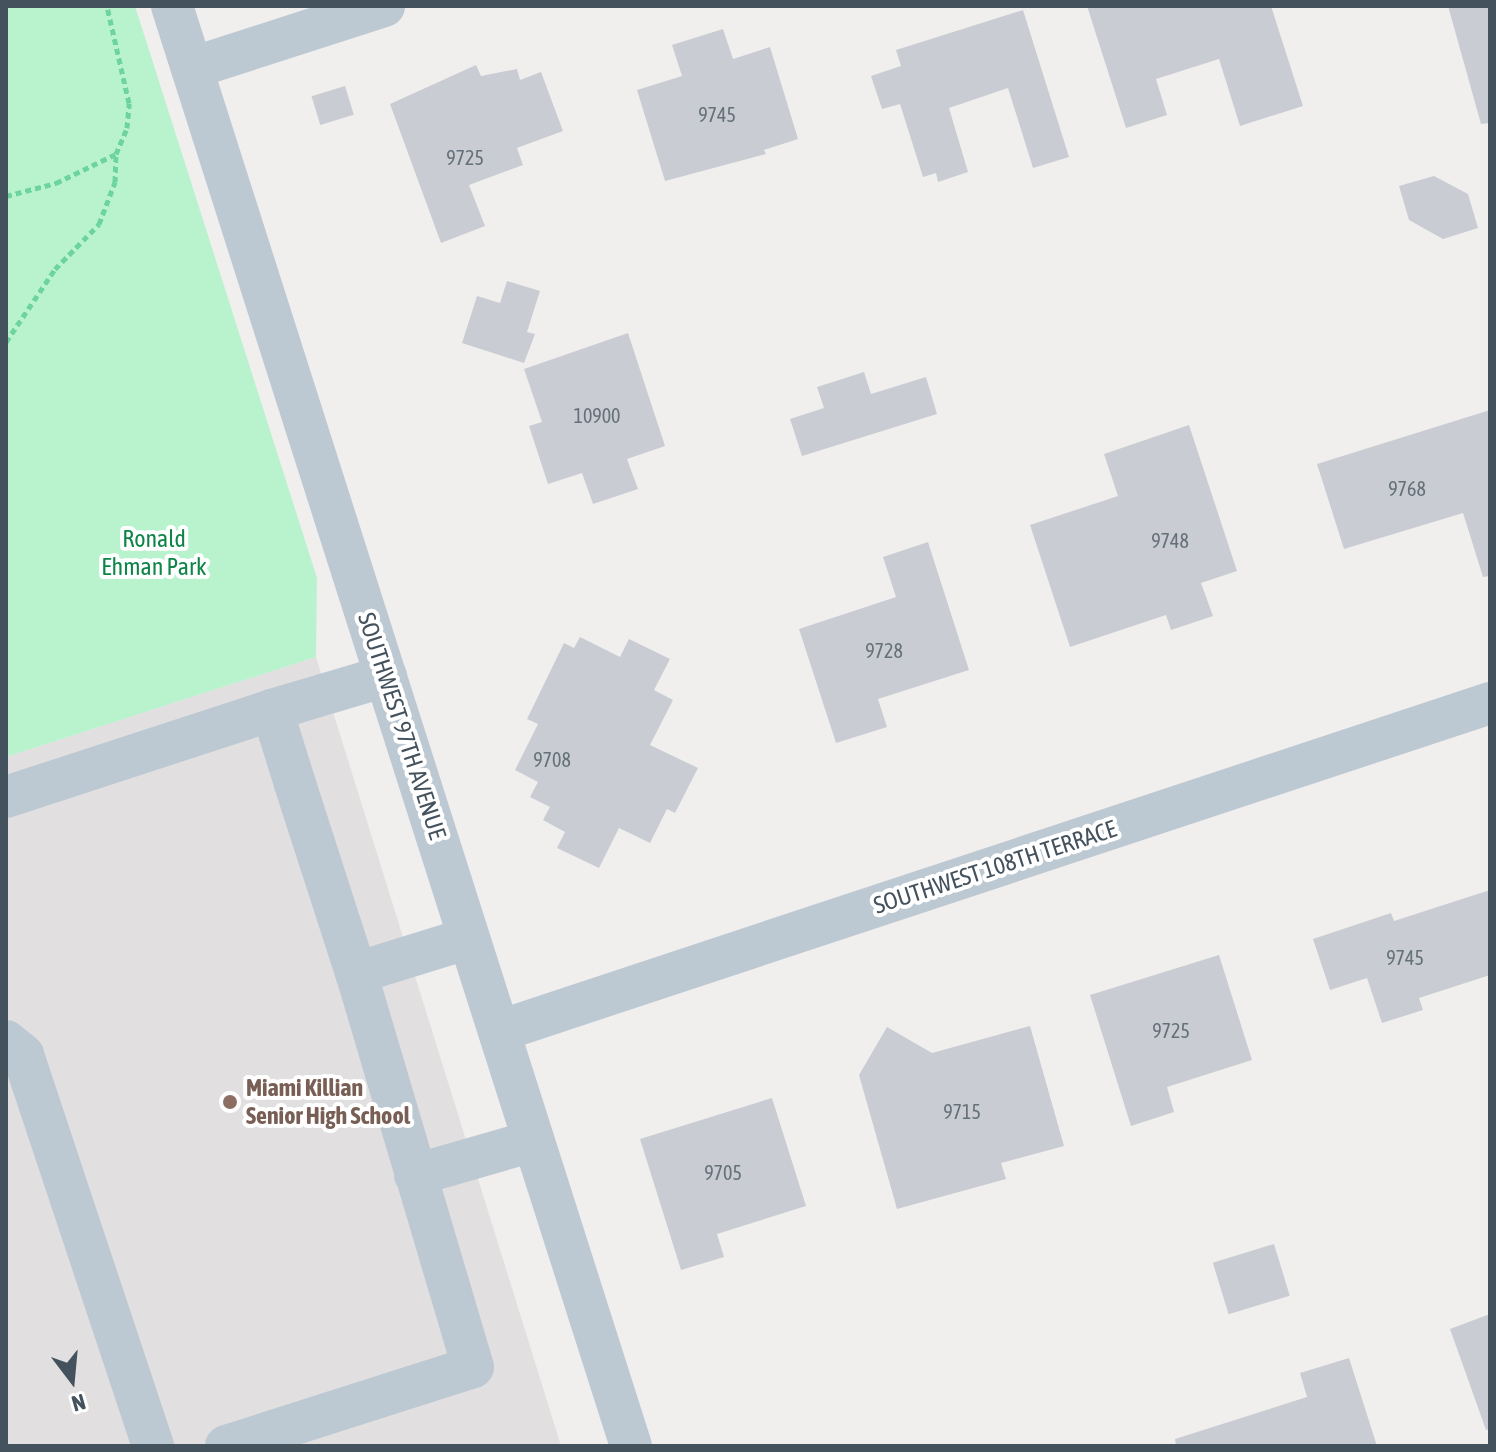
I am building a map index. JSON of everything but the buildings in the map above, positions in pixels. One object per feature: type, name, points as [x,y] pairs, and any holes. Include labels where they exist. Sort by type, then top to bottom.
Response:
[{"type":"street","name":"SOUTHWEST 97TH AVENUE","points":[[172,6],[631,1446]]},
{"type":"street","points":[[192,68],[384,6]]},
{"type":"street","points":[[6,797],[386,676]]},
{"type":"street","name":"SOUTHWEST 108TH TERRACE","points":[[499,1031],[1490,703]]},
{"type":"street","points":[[226,1446],[473,1367],[356,973],[272,710]]},
{"type":"street","points":[[356,973],[469,938]]},
{"type":"street","points":[[8,1045],[23,1055],[153,1446]]},
{"type":"street","points":[[415,1175],[533,1141]]},
{"type":"path","points":[[6,342],[55,269],[99,224],[115,182],[116,154],[127,128],[129,103],[107,6]]},
{"type":"path","points":[[6,196],[56,183],[116,154]]},
{"type":"shaded area","name":"Miami Killian Senior High School","points":[[316,657],[561,1446],[6,1446],[6,757]]},
{"type":"green space","name":"Ronald Ehman Park","points":[[6,6],[135,6],[317,578],[316,657],[6,757]]},
{"type":"place","name":"Miami Killian Senior High School","points":[[230,1102]]}]
